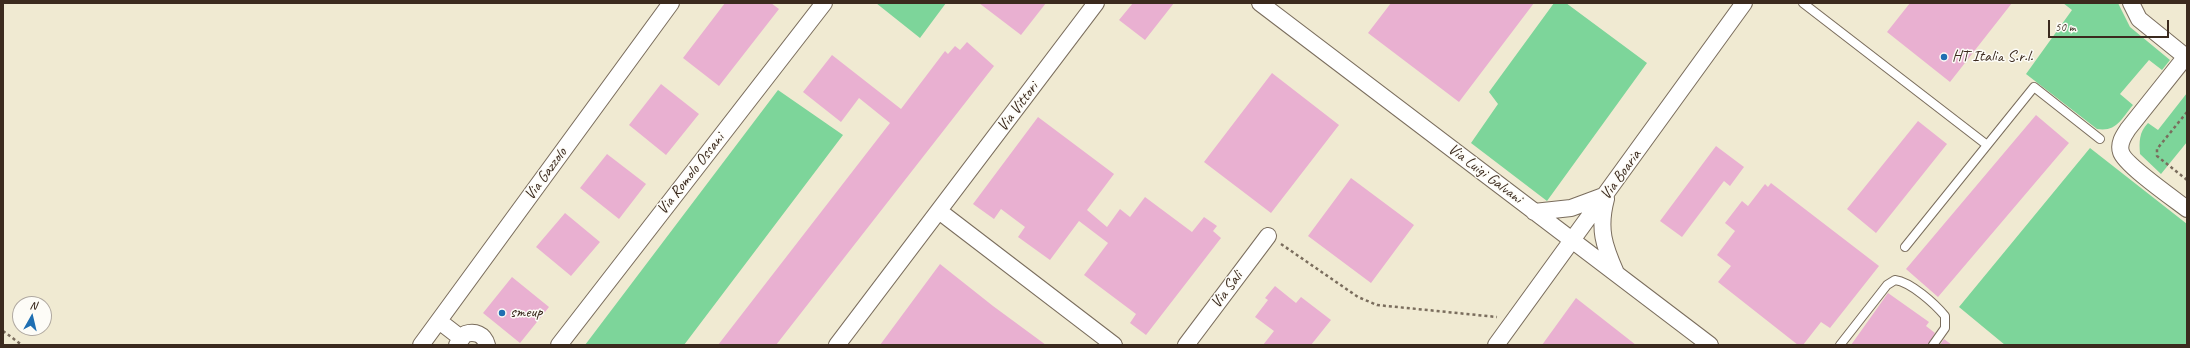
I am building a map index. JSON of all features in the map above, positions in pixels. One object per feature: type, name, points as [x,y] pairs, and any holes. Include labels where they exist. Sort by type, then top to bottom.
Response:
[{"type":"street","name":"Via Gazzolo","points":[[421,345],[671,3]]},
{"type":"street","name":"Via Romolo Ossani","points":[[559,345],[824,3]]},
{"type":"street","name":"Via Vittori","points":[[837,345],[1096,3]]},
{"type":"street","name":"Via Luigi Galvani","points":[[1260,3],[1710,345]]},
{"type":"street","name":"Via Boaria","points":[[1496,345],[1573,242],[1744,3]]},
{"type":"street","points":[[2131,3],[2139,19],[2186,56],[2122,137],[2120,151],[2123,157],[2132,166],[2187,209]]},
{"type":"street","points":[[1534,212],[1571,208],[1607,194]]},
{"type":"street","points":[[1607,194],[1602,212],[1601,228],[1603,241],[1616,274]]},
{"type":"street","points":[[939,211],[1114,345]]},
{"type":"street","name":"Via Sali","points":[[1186,345],[1268,236]]},
{"type":"street","points":[[439,321],[459,341],[465,334],[475,333],[484,338],[487,345]]},
{"type":"lane","points":[[1803,3],[1987,145]]},
{"type":"lane","points":[[1905,247],[2034,87],[2100,139]]},
{"type":"lane","points":[[1840,345],[1887,285],[1895,280],[1903,281],[1938,307],[1945,316],[1945,328],[1933,345]]},
{"type":"path","points":[[2187,112],[2157,149],[2157,156],[2187,180]]},
{"type":"path","points":[[1268,236],[1358,297],[1376,304],[1516,319]]},
{"type":"path","points":[[3,331],[22,345]]},
{"type":"green space","points":[[876,3],[946,3],[920,38]]},
{"type":"green space","points":[[1554,3],[1566,3],[1647,63],[1547,201],[1471,143],[1498,104],[1489,92]]},
{"type":"green space","points":[[2063,3],[2118,3],[2130,27],[2170,60],[2162,70],[2149,60],[2120,94],[2133,105],[2122,120],[2109,128],[2097,129],[2026,74],[2072,10]]},
{"type":"green space","points":[[778,90],[843,135],[684,345],[585,345]]},
{"type":"green space","points":[[2187,93],[2187,142],[2161,174],[2140,154],[2141,134],[2148,123],[2158,130]]},
{"type":"green space","points":[[2090,148],[2187,224],[2187,345],[2005,345],[1959,307]]},
{"type":"building","points":[[725,3],[771,3],[779,9],[719,86],[683,58]]},
{"type":"building","points":[[979,3],[1046,3],[1021,35]]},
{"type":"building","points":[[1133,3],[1174,3],[1145,40],[1119,20]]},
{"type":"building","points":[[1391,3],[1534,3],[1459,102],[1368,33]]},
{"type":"building","name":"HT Italia S.r.l.","points":[[1910,3],[2012,3],[1950,82],[1887,32]]},
{"type":"building","points":[[967,42],[994,66],[776,345],[718,345],[890,123],[859,98],[841,122],[803,92],[832,55],[901,109],[945,51],[948,54],[955,46],[960,50]]},
{"type":"building","points":[[1272,73],[1339,125],[1271,213],[1204,162]]},
{"type":"building","points":[[661,84],[699,114],[666,155],[629,125]]},
{"type":"building","points":[[2036,115],[2069,143],[1938,297],[1906,269]]},
{"type":"building","points":[[1038,117],[1114,174],[1087,210],[1107,227],[1120,209],[1130,217],[1145,197],[1192,232],[1204,217],[1217,226],[1213,231],[1221,238],[1146,335],[1130,323],[1136,314],[1084,275],[1108,243],[1079,221],[1050,260],[1018,237],[1025,227],[1001,209],[994,219],[973,204]]},
{"type":"building","points":[[1918,121],[1947,144],[1876,233],[1847,209]]},
{"type":"building","points":[[1716,146],[1744,167],[1730,186],[1724,181],[1682,237],[1660,221]]},
{"type":"building","points":[[607,154],[646,184],[619,219],[580,188]]},
{"type":"building","points":[[1351,178],[1414,225],[1371,283],[1308,236]]},
{"type":"building","points":[[1771,183],[1879,266],[1830,328],[1821,322],[1803,345],[1798,345],[1718,282],[1731,266],[1717,255],[1735,231],[1725,223],[1742,201],[1748,206],[1765,184],[1768,187]]},
{"type":"building","points":[[565,213],[600,242],[571,276],[536,247]]},
{"type":"building","points":[[940,264],[993,306],[1046,345],[880,345]]},
{"type":"building","points":[[512,277],[549,307],[520,343],[483,313]]},
{"type":"building","points":[[1275,286],[1296,303],[1301,297],[1331,320],[1311,345],[1263,345],[1274,331],[1255,317],[1268,300],[1265,298]]},
{"type":"building","points":[[1888,293],[1929,322],[1926,326],[1935,333],[1928,345],[1851,345]]},
{"type":"building","points":[[1576,298],[1636,345],[1542,345]]},
{"type":"building","points":[[1944,339],[1952,345],[1940,345]]},
{"type":"place","name":"HT Italia S.r.l.","points":[[1944,57]]},
{"type":"place","name":"smeup","points":[[502,313]]}]
